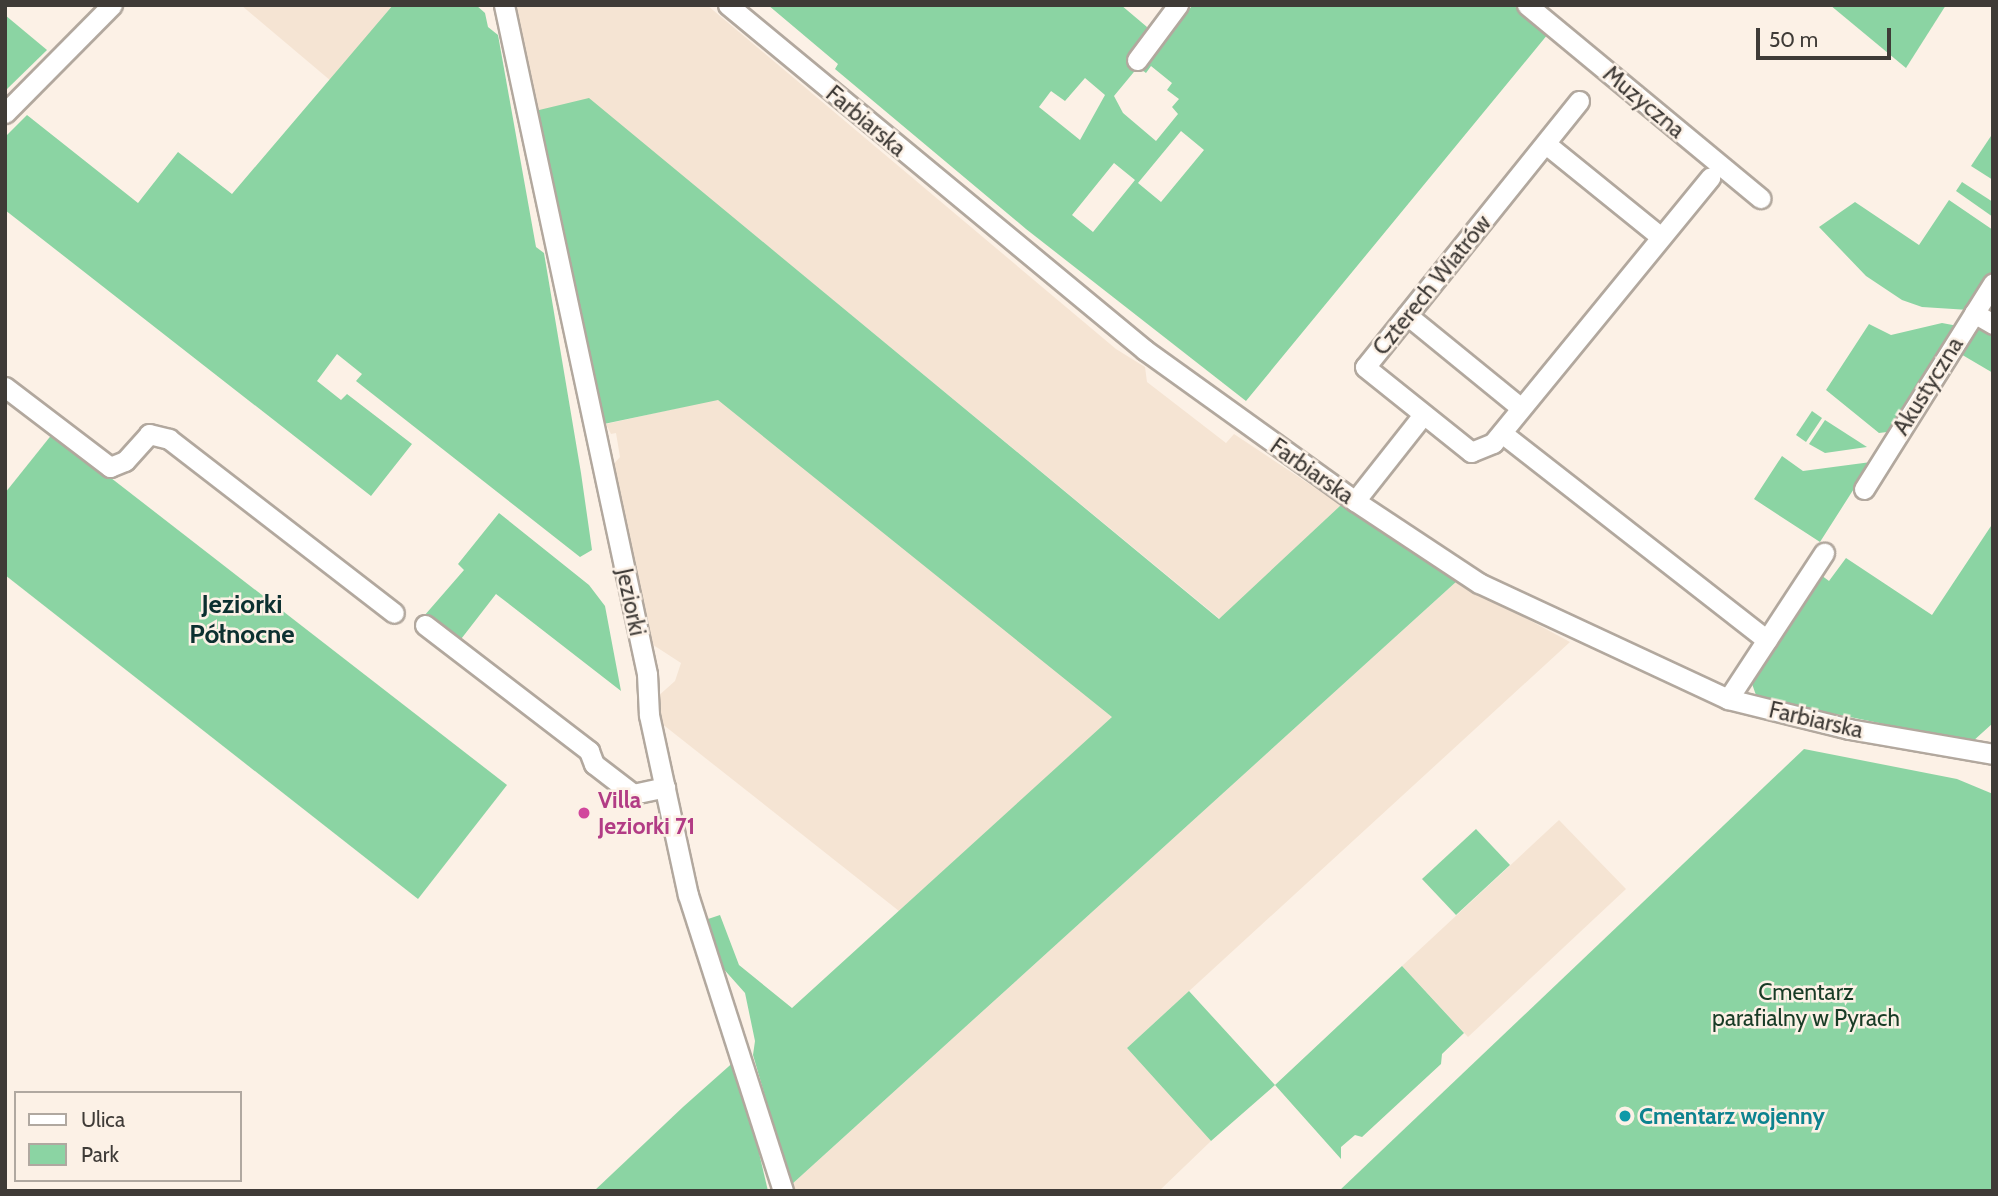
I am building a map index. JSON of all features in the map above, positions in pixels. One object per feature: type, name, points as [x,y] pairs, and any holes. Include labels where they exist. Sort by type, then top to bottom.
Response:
[{"type":"street","points":[[5,113],[112,5]]},
{"type":"street","name":"Jeziorki","points":[[504,5],[647,674],[649,715],[694,920],[783,1191]]},
{"type":"street","name":"Farbiarska","points":[[728,5],[1043,269],[1165,365],[1355,501],[1479,583],[1728,699],[1849,729],[1993,754]]},
{"type":"street","points":[[1137,60],[1178,5]]},
{"type":"street","name":"Muzyczna","points":[[1527,5],[1760,198]]},
{"type":"street","name":"Czterech Wiatrów","points":[[1579,101],[1365,367],[1471,452],[1483,451],[1502,433],[1710,178]]},
{"type":"street","points":[[1546,144],[1661,237]]},
{"type":"street","name":"Akustyczna","points":[[1864,489],[1993,283]]},
{"type":"street","points":[[1974,313],[1993,324]]},
{"type":"street","points":[[1407,315],[1521,408]]},
{"type":"street","points":[[5,387],[110,467],[125,461],[149,434],[169,439],[394,613]]},
{"type":"street","points":[[1355,501],[1423,415]]},
{"type":"street","points":[[1502,433],[1767,640]]},
{"type":"street","points":[[1728,699],[1824,553]]},
{"type":"street","points":[[425,625],[589,751],[594,764],[633,794],[665,787]]},
{"type":"shaded area","points":[[241,5],[393,5],[331,81]]},
{"type":"shaded area","points":[[514,5],[707,5],[1116,349],[1145,367],[1147,382],[1226,443],[1234,434],[1341,505],[1220,619],[736,220],[535,111]]},
{"type":"shaded area","points":[[718,399],[1113,717],[899,911],[661,723],[656,698],[675,681],[681,663],[644,639],[617,505],[620,500],[612,466],[620,457],[616,433],[611,434],[606,424]]},
{"type":"shaded area","points":[[1457,581],[1570,642],[1127,1048],[1211,1141],[1159,1191],[793,1191],[791,1185]]},
{"type":"shaded area","points":[[1559,820],[1626,889],[1468,1037],[1402,966]]},
{"type":"green space","points":[[393,5],[476,5],[485,13],[488,27],[498,35],[536,247],[544,253],[581,473],[592,550],[580,557],[356,381],[362,374],[337,354],[317,381],[341,400],[347,394],[412,444],[371,496],[5,210],[5,137],[27,115],[138,203],[178,152],[232,194]]},
{"type":"green space","points":[[768,5],[1121,5],[1147,27],[1141,63],[1193,5],[1513,5],[1548,34],[1246,401],[1026,229],[835,69],[838,64]],"holes":[[[1151,66],[1172,83],[1167,90],[1179,99],[1172,107],[1178,114],[1156,141],[1123,113],[1114,96],[1138,67],[1146,73]],[[1085,78],[1105,95],[1080,140],[1039,107],[1051,91],[1065,101]],[[1181,131],[1204,150],[1161,202],[1138,183]],[[1114,163],[1135,180],[1093,232],[1072,215]]]},
{"type":"green space","points":[[1830,5],[1946,5],[1906,68]]},
{"type":"green space","points":[[5,15],[47,50],[5,91]]},
{"type":"green space","points":[[589,98],[1219,619],[1341,505],[1457,581],[791,1185],[753,1055],[755,1041],[745,993],[721,966],[708,919],[720,915],[739,965],[792,1008],[1112,717],[718,400],[599,425],[535,111]]},
{"type":"green space","points":[[1993,133],[1993,180],[1971,166]]},
{"type":"green space","points":[[1962,182],[1993,202],[1993,217],[1956,191]]},
{"type":"green space","points":[[1949,200],[1993,230],[1993,271],[1969,310],[1922,307],[1902,300],[1866,276],[1819,227],[1855,202],[1919,245]]},
{"type":"green space","points":[[1942,323],[1958,326],[1887,432],[1879,433],[1826,390],[1869,324],[1891,335]]},
{"type":"green space","points":[[1978,325],[1993,333],[1993,373],[1959,353]]},
{"type":"green space","points":[[1812,411],[1822,418],[1806,442],[1796,435]]},
{"type":"green space","points":[[1825,420],[1867,447],[1825,453],[1809,444]]},
{"type":"green space","points":[[53,433],[507,785],[418,899],[5,575],[5,493]]},
{"type":"green space","points":[[1782,456],[1803,471],[1871,462],[1820,542],[1754,499]]},
{"type":"green space","points":[[499,513],[589,585],[605,606],[621,691],[496,594],[458,643],[424,616],[464,570],[458,564]]},
{"type":"green space","points":[[1993,523],[1993,723],[1972,742],[1757,698],[1751,681],[1821,575],[1829,581],[1846,558],[1932,615]]},
{"type":"green space","name":"Cmentarz parafialny w Pyrach","points":[[1804,749],[1957,779],[1993,794],[1993,1191],[1339,1191]]},
{"type":"green space","points":[[1476,829],[1510,865],[1456,915],[1422,879]]},
{"type":"green space","points":[[1402,966],[1464,1033],[1442,1054],[1441,1064],[1362,1137],[1355,1135],[1341,1147],[1341,1159],[1275,1085]]},
{"type":"green space","points":[[1189,991],[1275,1085],[1211,1141],[1127,1048]]},
{"type":"green space","points":[[737,1059],[768,1191],[594,1191],[683,1107]]},
{"type":"place","name":"Villa Jeziorki 71","points":[[584,813]]},
{"type":"place","name":"Cmentarz wojenny","points":[[1625,1116]]},
{"type":"district","name":"Jeziorki Północne","points":[[242,620]]}]
